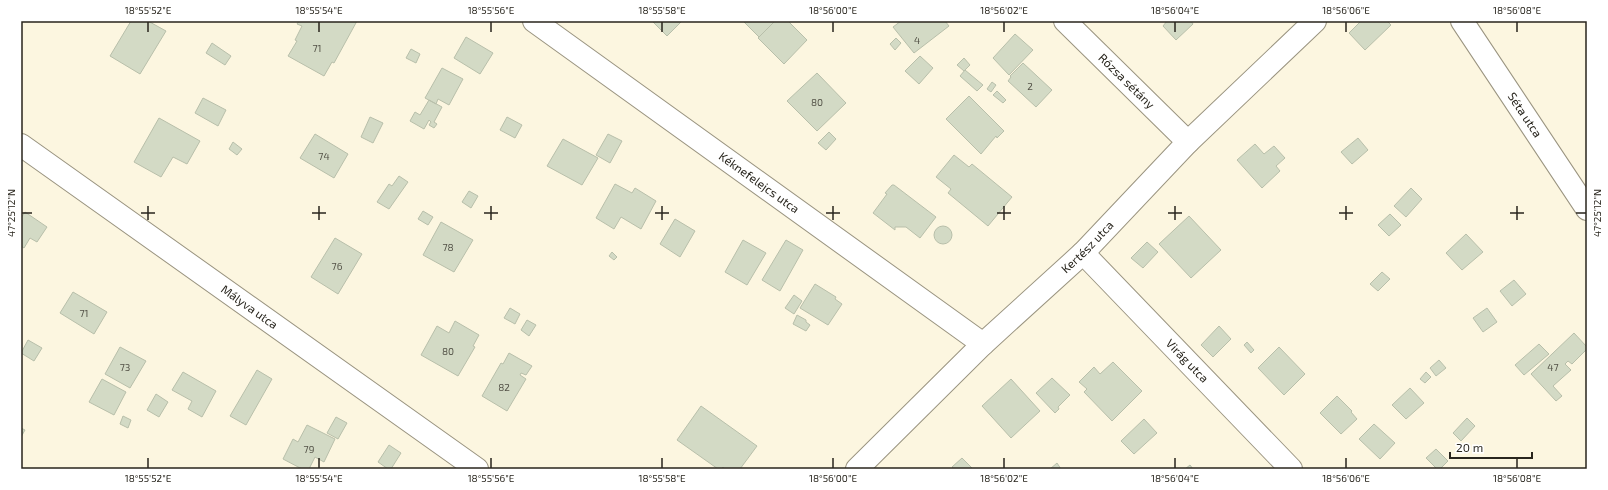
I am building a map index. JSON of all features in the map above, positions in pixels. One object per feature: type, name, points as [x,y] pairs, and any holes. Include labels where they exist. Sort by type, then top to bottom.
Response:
[{"type":"street","name":"Kéknefelejcs utca","points":[[534,21],[983,344]]},
{"type":"street","name":"Rózsa sétány","points":[[1065,21],[1188,142]]},
{"type":"street","name":"Kertész utca","points":[[857,469],[983,344],[1083,253],[1188,142],[1315,21]]},
{"type":"street","name":"Séta utca","points":[[1462,21],[1587,209]]},
{"type":"street","name":"Mályva utca","points":[[21,145],[477,469]]},
{"type":"street","name":"Virág utca","points":[[1083,253],[1290,469]]},
{"type":"building","points":[[131,21],[148,21],[166,31],[140,74],[110,56]]},
{"type":"building","points":[[299,21],[357,21],[334,63],[332,62],[324,76],[288,56],[297,41],[295,40],[302,26],[297,24]]},
{"type":"building","points":[[652,21],[682,21],[667,36]]},
{"type":"building","points":[[743,21],[775,21],[759,37]]},
{"type":"building","points":[[775,21],[788,21],[807,40],[784,64],[758,38]]},
{"type":"building","points":[[901,21],[945,21],[949,26],[914,53],[893,27]]},
{"type":"building","points":[[1167,21],[1191,21],[1193,24],[1176,40],[1163,26]]},
{"type":"building","points":[[1361,21],[1387,21],[1391,25],[1365,50],[1349,33]]},
{"type":"building","points":[[1015,34],[1033,50],[1009,75],[993,58]]},
{"type":"building","points":[[466,37],[493,53],[480,74],[454,58]]},
{"type":"building","points":[[896,38],[901,43],[895,50],[890,44]]},
{"type":"building","points":[[212,43],[231,56],[225,65],[206,53]]},
{"type":"building","points":[[411,49],[420,54],[416,63],[406,58]]},
{"type":"building","points":[[920,56],[933,68],[919,84],[905,71]]},
{"type":"building","points":[[964,58],[970,65],[964,71],[957,65]]},
{"type":"building","points":[[1023,63],[1052,90],[1036,107],[1008,81],[1011,77],[1010,76]]},
{"type":"building","points":[[442,68],[463,79],[449,105],[438,99],[436,104],[425,98]]},
{"type":"building","points":[[965,70],[983,85],[977,91],[960,76]]},
{"type":"building","points":[[817,73],[846,103],[817,131],[787,101]]},
{"type":"building","points":[[992,82],[996,85],[991,92],[987,89]]},
{"type":"building","points":[[997,91],[1006,100],[1003,103],[993,95]]},
{"type":"building","points":[[969,96],[1004,131],[997,138],[996,136],[981,154],[946,119]]},
{"type":"building","points":[[203,98],[226,110],[218,126],[195,113]]},
{"type":"building","points":[[429,100],[442,107],[434,122],[437,124],[434,128],[429,125],[431,122],[429,120],[424,129],[410,121],[415,112],[420,115]]},
{"type":"building","points":[[370,117],[383,123],[373,143],[361,137]]},
{"type":"building","points":[[507,117],[522,125],[515,138],[500,130]]},
{"type":"building","points":[[159,118],[200,141],[187,164],[173,157],[161,177],[134,162]]},
{"type":"building","points":[[829,132],[836,139],[826,150],[818,143]]},
{"type":"building","points":[[315,134],[348,154],[334,178],[300,158]]},
{"type":"building","points":[[608,134],[622,141],[610,163],[596,155]]},
{"type":"building","points":[[1358,138],[1368,150],[1352,164],[1341,152]]},
{"type":"building","points":[[563,139],[598,158],[582,185],[547,166]]},
{"type":"building","points":[[233,142],[242,149],[237,155],[229,149]]},
{"type":"building","points":[[1255,144],[1264,154],[1274,146],[1285,158],[1276,166],[1280,171],[1262,188],[1237,160]]},
{"type":"building","points":[[954,155],[969,167],[972,164],[1012,197],[988,226],[948,193],[951,189],[936,177]]},
{"type":"building","points":[[399,176],[408,182],[389,209],[377,202],[389,184],[392,186]]},
{"type":"building","points":[[615,184],[632,193],[635,188],[656,201],[641,229],[621,217],[614,229],[596,218]]},
{"type":"building","points":[[892,185],[936,217],[920,238],[906,227],[895,227],[895,230],[873,213],[887,194],[885,193]]},
{"type":"building","points":[[1411,188],[1422,199],[1406,217],[1394,206]]},
{"type":"building","points":[[469,191],[478,196],[471,208],[462,202]]},
{"type":"building","points":[[423,211],[433,217],[428,225],[418,219]]},
{"type":"building","points":[[25,212],[47,227],[37,242],[30,238],[24,248],[21,246],[21,218]]},
{"type":"building","points":[[1390,214],[1401,225],[1389,236],[1378,225]]},
{"type":"building","points":[[1189,216],[1221,250],[1191,278],[1159,244]]},
{"type":"building","points":[[675,219],[695,231],[680,257],[660,244]]},
{"type":"building","points":[[441,222],[473,240],[454,272],[423,255]]},
{"type":"building","points":[[939,226],[947,226],[952,231],[950,242],[947,244],[939,244],[934,239],[934,231]]},
{"type":"building","points":[[1466,234],[1483,252],[1462,270],[1446,253]]},
{"type":"building","points":[[335,238],[362,254],[338,294],[311,277]]},
{"type":"building","points":[[743,240],[766,253],[747,285],[725,272]]},
{"type":"building","points":[[786,240],[803,250],[780,291],[762,280]]},
{"type":"building","points":[[1147,242],[1158,252],[1143,268],[1131,258]]},
{"type":"building","points":[[612,252],[617,257],[614,260],[609,256]]},
{"type":"building","points":[[1382,272],[1390,279],[1378,291],[1370,284]]},
{"type":"building","points":[[1514,280],[1526,294],[1512,306],[1500,291]]},
{"type":"building","points":[[815,284],[836,297],[835,299],[842,304],[828,325],[800,308]]},
{"type":"building","points":[[73,292],[107,312],[94,334],[60,313]]},
{"type":"building","points":[[794,295],[802,301],[794,314],[785,308]]},
{"type":"building","points":[[510,308],[520,314],[515,324],[504,318]]},
{"type":"building","points":[[1487,308],[1497,322],[1483,332],[1473,318]]},
{"type":"building","points":[[797,315],[806,320],[806,322],[810,325],[806,331],[793,324]]},
{"type":"building","points":[[527,320],[536,325],[529,336],[521,330]]},
{"type":"building","points":[[455,321],[479,335],[473,346],[475,347],[458,376],[421,355],[437,326],[449,333]]},
{"type":"building","points":[[1219,326],[1231,339],[1213,357],[1201,345]]},
{"type":"building","points":[[1574,333],[1587,347],[1587,349],[1572,364],[1568,361],[1565,364],[1571,370],[1553,386],[1562,396],[1556,401],[1531,374]]},
{"type":"building","points":[[28,340],[42,348],[34,361],[21,353]]},
{"type":"building","points":[[1247,342],[1254,350],[1251,353],[1244,345]]},
{"type":"building","points":[[1539,344],[1549,354],[1524,375],[1515,365]]},
{"type":"building","points":[[120,347],[146,361],[130,388],[105,374]]},
{"type":"building","points":[[1279,347],[1305,374],[1284,395],[1258,368]]},
{"type":"building","points":[[509,353],[532,366],[526,375],[521,373],[520,375],[526,379],[507,411],[482,396],[501,363],[503,364]]},
{"type":"building","points":[[1439,360],[1446,368],[1436,376],[1430,368]]},
{"type":"building","points":[[1113,362],[1142,391],[1112,421],[1084,392],[1087,389],[1079,382],[1094,367],[1100,374]]},
{"type":"building","points":[[257,370],[272,379],[246,425],[230,416]]},
{"type":"building","points":[[183,372],[216,391],[202,417],[188,409],[192,401],[172,390]]},
{"type":"building","points":[[1426,372],[1431,377],[1425,383],[1420,379]]},
{"type":"building","points":[[1052,378],[1070,395],[1058,407],[1059,409],[1055,413],[1036,393]]},
{"type":"building","points":[[102,379],[126,392],[114,415],[89,402]]},
{"type":"building","points":[[1011,379],[1040,411],[1011,438],[982,406]]},
{"type":"building","points":[[1410,388],[1424,403],[1406,419],[1392,405]]},
{"type":"building","points":[[156,394],[168,402],[159,417],[147,410]]},
{"type":"building","points":[[1337,396],[1352,411],[1351,412],[1357,419],[1341,434],[1320,413]]},
{"type":"building","points":[[701,406],[757,446],[740,469],[725,469],[723,467],[718,469],[677,440]]},
{"type":"building","points":[[123,416],[131,420],[128,428],[120,424]]},
{"type":"building","points":[[336,417],[347,423],[338,439],[327,433]]},
{"type":"building","points":[[1467,418],[1475,426],[1461,441],[1453,433]]},
{"type":"building","points":[[1144,419],[1157,433],[1134,454],[1121,441]]},
{"type":"building","points":[[1374,424],[1395,443],[1380,459],[1359,439]]},
{"type":"building","points":[[307,425],[335,439],[324,462],[315,457],[309,469],[302,469],[283,459],[293,439],[298,442]]},
{"type":"building","points":[[21,428],[25,430],[21,437]]},
{"type":"building","points":[[389,445],[401,453],[391,469],[388,469],[378,462]]},
{"type":"building","points":[[1436,449],[1448,461],[1440,469],[1437,469],[1426,458]]},
{"type":"building","points":[[962,458],[973,469],[954,469],[952,467]]},
{"type":"building","points":[[1057,463],[1061,469],[1050,469]]},
{"type":"building","points":[[1190,465],[1193,469],[1185,469]]}]
